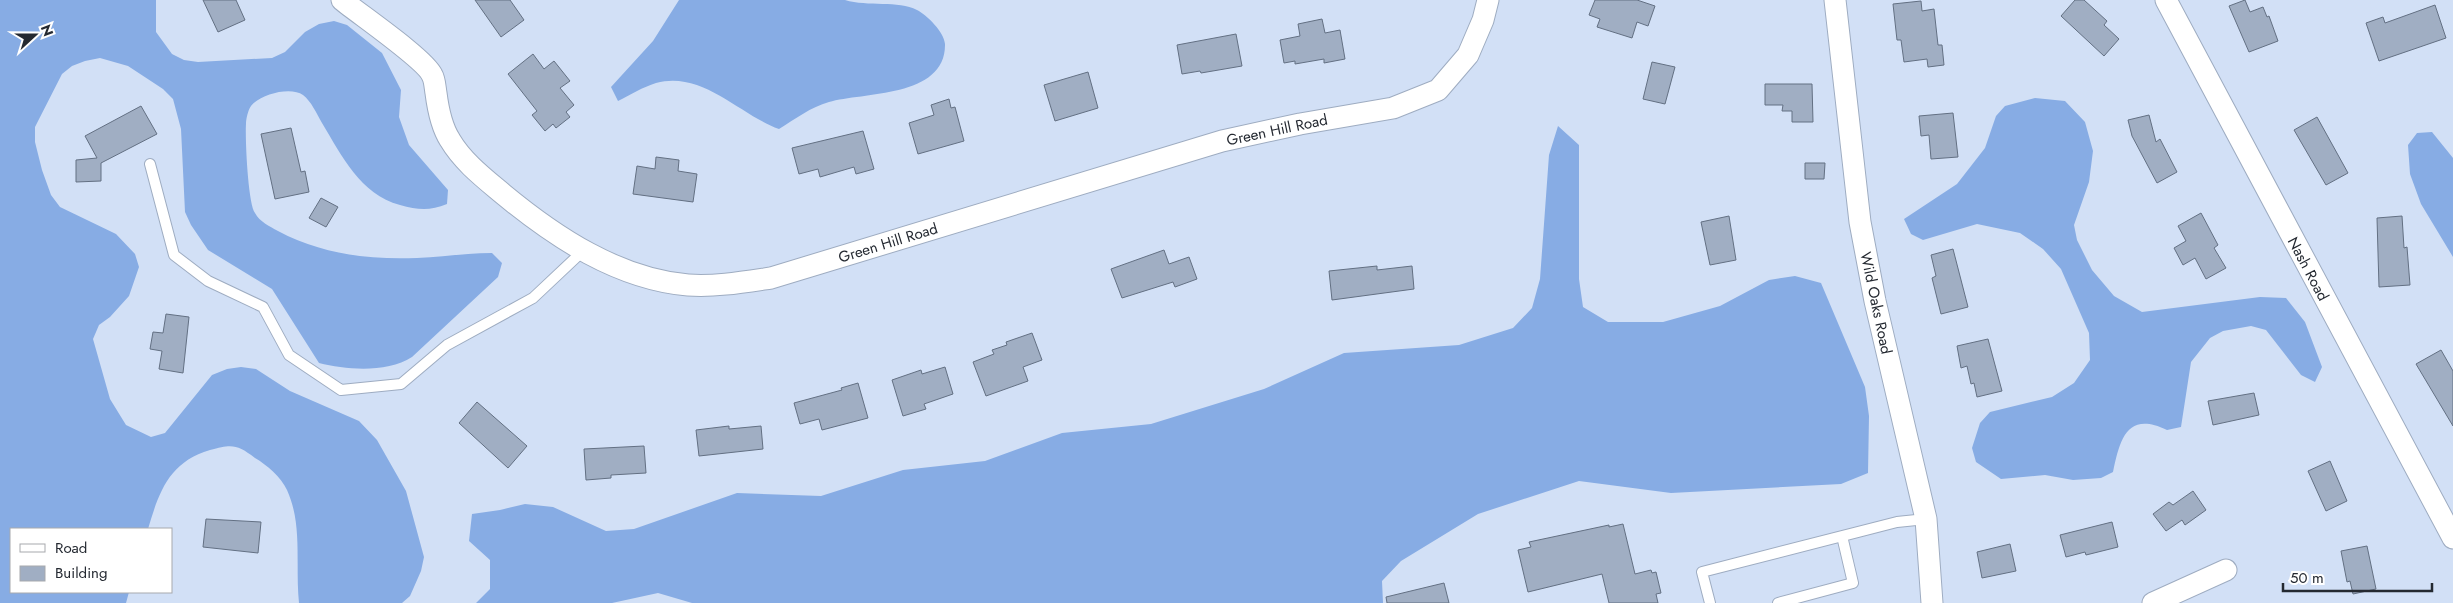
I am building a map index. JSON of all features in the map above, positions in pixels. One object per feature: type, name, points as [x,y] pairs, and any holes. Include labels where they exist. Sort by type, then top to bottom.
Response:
[{"type":"street","name":"Green Hill Road","points":[[342,0],[420,60],[432,74],[439,114],[450,140],[476,172],[540,224],[584,250],[615,266],[654,278],[688,285],[726,284],[771,278],[1222,141],[1300,124],[1392,108],[1438,90],[1468,55],[1483,20],[1488,0]]},
{"type":"street","name":"Wild Oaks Road","points":[[1834,0],[1852,171],[1860,222],[1877,311],[1926,519],[1932,603]]},
{"type":"street","name":"Nash Road","points":[[2166,0],[2453,538]]},
{"type":"street","points":[[2153,603],[2226,570]]},
{"type":"lane","points":[[150,164],[174,256],[208,281],[263,307],[289,355],[341,390],[401,384],[447,345],[533,298],[584,250]]},
{"type":"lane","points":[[1710,603],[1702,572],[1897,522],[1926,519]]},
{"type":"lane","points":[[1778,603],[1854,583],[1842,536]]},
{"type":"shaded area","points":[[0,0],[156,0],[156,32],[172,54],[184,60],[198,62],[272,58],[285,52],[305,32],[319,24],[334,21],[347,25],[382,53],[401,90],[399,117],[409,145],[448,190],[447,204],[429,209],[413,208],[386,200],[374,192],[363,183],[345,161],[311,104],[303,95],[291,91],[268,95],[255,102],[250,108],[246,124],[246,143],[250,197],[259,219],[294,239],[328,250],[381,258],[417,258],[492,253],[502,263],[498,277],[412,357],[402,362],[391,366],[367,369],[319,363],[272,289],[208,250],[191,225],[185,212],[181,129],[173,99],[163,89],[128,66],[100,58],[72,66],[62,74],[35,127],[35,142],[51,195],[60,207],[116,234],[135,254],[139,267],[129,296],[110,317],[99,325],[93,339],[110,399],[126,425],[151,437],[165,433],[212,375],[227,369],[241,367],[256,369],[290,391],[359,421],[377,440],[406,491],[424,557],[421,571],[410,596],[402,603],[299,603],[297,531],[292,503],[287,490],[277,476],[264,464],[243,450],[229,446],[196,455],[175,471],[162,491],[148,528],[10,528],[10,593],[129,593],[126,603],[0,603]]},
{"type":"shaded area","points":[[679,0],[845,0],[901,5],[917,10],[934,24],[942,34],[945,44],[942,62],[932,74],[918,83],[900,90],[822,104],[779,129],[705,88],[689,83],[673,81],[656,83],[618,101],[611,87],[653,41]]},
{"type":"shaded area","points":[[2035,98],[2065,101],[2085,122],[2093,151],[2089,182],[2074,225],[2077,240],[2092,270],[2114,296],[2142,312],[2260,297],[2286,298],[2305,322],[2322,367],[2315,382],[2301,375],[2266,330],[2251,326],[2223,331],[2210,338],[2191,362],[2181,427],[2167,430],[2153,425],[2143,424],[2134,426],[2123,439],[2113,472],[2101,478],[2073,480],[2045,475],[2001,479],[1976,462],[1972,448],[1980,423],[1990,412],[2052,397],[2074,383],[2090,360],[2089,333],[2061,269],[2043,249],[2020,233],[1977,224],[1923,240],[1911,234],[1904,219],[1957,184],[1985,148],[1996,116],[2005,106]]},
{"type":"shaded area","points":[[1558,126],[1579,145],[1579,279],[1583,307],[1608,322],[1663,322],[1720,306],[1769,280],[1795,276],[1821,283],[1865,387],[1869,416],[1868,473],[1841,484],[1671,493],[1579,481],[1478,514],[1401,561],[1382,581],[1383,603],[692,603],[658,593],[612,603],[476,603],[490,589],[490,560],[469,541],[472,514],[525,504],[553,507],[606,531],[634,529],[737,493],[821,496],[903,470],[985,461],[1062,433],[1151,424],[1264,389],[1344,353],[1459,345],[1513,328],[1532,308],[1540,279],[1549,155]]},
{"type":"shaded area","points":[[2432,132],[2453,158],[2453,257],[2421,204],[2410,174],[2408,145],[2417,133]]},
{"type":"building","points":[[203,0],[236,0],[245,20],[218,32]]},
{"type":"building","points":[[475,0],[510,0],[524,20],[501,37]]},
{"type":"building","points":[[1595,0],[1637,0],[1655,6],[1648,26],[1637,22],[1632,38],[1597,27],[1600,19],[1589,15]]},
{"type":"building","points":[[2075,0],[2084,0],[2107,21],[2104,25],[2119,39],[2104,56],[2061,16]]},
{"type":"building","points":[[2245,0],[2250,12],[2263,7],[2267,17],[2269,16],[2278,41],[2249,52],[2229,6]]},
{"type":"building","points":[[1921,1],[1922,11],[1934,9],[1938,45],[1942,45],[1944,65],[1928,67],[1927,59],[1904,62],[1901,40],[1897,40],[1893,4]]},
{"type":"building","points":[[2435,5],[2446,38],[2379,61],[2366,23],[2383,17],[2385,23]]},
{"type":"building","points":[[1322,19],[1325,33],[1340,30],[1345,59],[1324,63],[1324,59],[1295,64],[1295,61],[1284,63],[1280,40],[1300,36],[1298,24]]},
{"type":"building","points":[[1236,34],[1242,66],[1201,73],[1200,71],[1182,74],[1177,45]]},
{"type":"building","points":[[533,54],[544,69],[554,61],[570,81],[560,88],[574,105],[566,112],[570,117],[556,128],[553,124],[545,131],[532,115],[537,111],[508,74]]},
{"type":"building","points":[[1652,62],[1675,67],[1665,104],[1643,99]]},
{"type":"building","points":[[1088,72],[1098,108],[1055,121],[1044,85]]},
{"type":"building","points":[[1765,84],[1812,84],[1813,122],[1792,122],[1792,111],[1782,111],[1783,105],[1765,105]]},
{"type":"building","points":[[949,99],[951,108],[955,107],[964,141],[918,154],[909,123],[934,115],[931,105]]},
{"type":"building","points":[[141,106],[157,134],[101,163],[101,181],[76,182],[76,160],[97,158],[85,136]]},
{"type":"building","points":[[1953,113],[1958,157],[1931,159],[1929,135],[1921,136],[1919,116]]},
{"type":"building","points":[[2149,115],[2156,142],[2160,139],[2177,172],[2157,183],[2132,136],[2128,120]]},
{"type":"building","points":[[2317,117],[2348,173],[2326,185],[2294,130]]},
{"type":"building","points":[[291,128],[301,172],[305,171],[309,192],[275,199],[261,134]]},
{"type":"building","points":[[863,131],[874,169],[856,174],[854,167],[820,177],[818,169],[799,174],[792,148]]},
{"type":"building","points":[[656,157],[679,160],[678,171],[697,174],[693,202],[633,194],[637,166],[655,169]]},
{"type":"building","points":[[1805,163],[1825,163],[1824,179],[1805,179]]},
{"type":"building","points":[[321,198],[338,207],[326,227],[309,218]]},
{"type":"building","points":[[2201,213],[2218,245],[2214,248],[2226,268],[2206,279],[2195,258],[2183,265],[2174,248],[2186,241],[2178,226]]},
{"type":"building","points":[[1729,216],[1736,260],[1710,265],[1701,222]]},
{"type":"building","points":[[2402,216],[2404,248],[2407,247],[2410,285],[2379,287],[2377,218]]},
{"type":"building","points":[[1953,249],[1968,307],[1941,314],[1932,278],[1936,276],[1931,255]]},
{"type":"building","points":[[1164,250],[1169,264],[1189,257],[1197,279],[1175,287],[1173,282],[1122,298],[1111,269]]},
{"type":"building","points":[[1377,266],[1377,270],[1412,266],[1414,289],[1332,300],[1329,271]]},
{"type":"building","points":[[166,314],[189,317],[183,373],[159,369],[162,351],[150,349],[153,332],[163,333]]},
{"type":"building","points":[[1032,333],[1042,360],[1023,367],[1028,381],[986,396],[973,362],[994,354],[992,350],[1007,345],[1006,342]]},
{"type":"building","points":[[1988,339],[2002,391],[1977,397],[1974,383],[1971,384],[1967,366],[1961,368],[1957,346]]},
{"type":"building","points":[[2441,350],[2453,371],[2453,426],[2416,364]]},
{"type":"building","points":[[945,367],[953,394],[924,404],[926,409],[903,416],[892,380],[921,370],[922,374]]},
{"type":"building","points":[[858,383],[868,418],[822,430],[819,419],[800,424],[794,403],[842,390],[841,388]]},
{"type":"building","points":[[2254,393],[2259,415],[2213,425],[2208,401]]},
{"type":"building","points":[[477,402],[527,446],[508,468],[459,423]]},
{"type":"building","points":[[729,426],[729,429],[761,426],[763,449],[699,456],[696,430]]},
{"type":"building","points":[[644,446],[646,473],[611,475],[611,478],[586,480],[584,449]]},
{"type":"building","points":[[2330,461],[2347,501],[2326,511],[2308,471]]},
{"type":"building","points":[[2193,491],[2206,510],[2185,525],[2182,520],[2166,531],[2153,514],[2169,502],[2173,505]]},
{"type":"building","points":[[206,519],[261,522],[258,553],[203,547]]},
{"type":"building","points":[[2112,522],[2118,547],[2086,555],[2085,552],[2066,557],[2060,535]]},
{"type":"building","points":[[1623,524],[1635,574],[1651,570],[1652,573],[1656,572],[1661,593],[1656,594],[1658,603],[1609,603],[1602,574],[1528,592],[1518,550],[1531,547],[1529,542],[1609,525],[1609,527]]},
{"type":"building","points":[[2010,544],[2016,571],[1982,578],[1977,552]]},
{"type":"building","points":[[2367,546],[2376,589],[2353,594],[2350,581],[2347,582],[2341,551]]},
{"type":"building","points":[[1444,583],[1449,603],[1387,603],[1386,597]]}]
